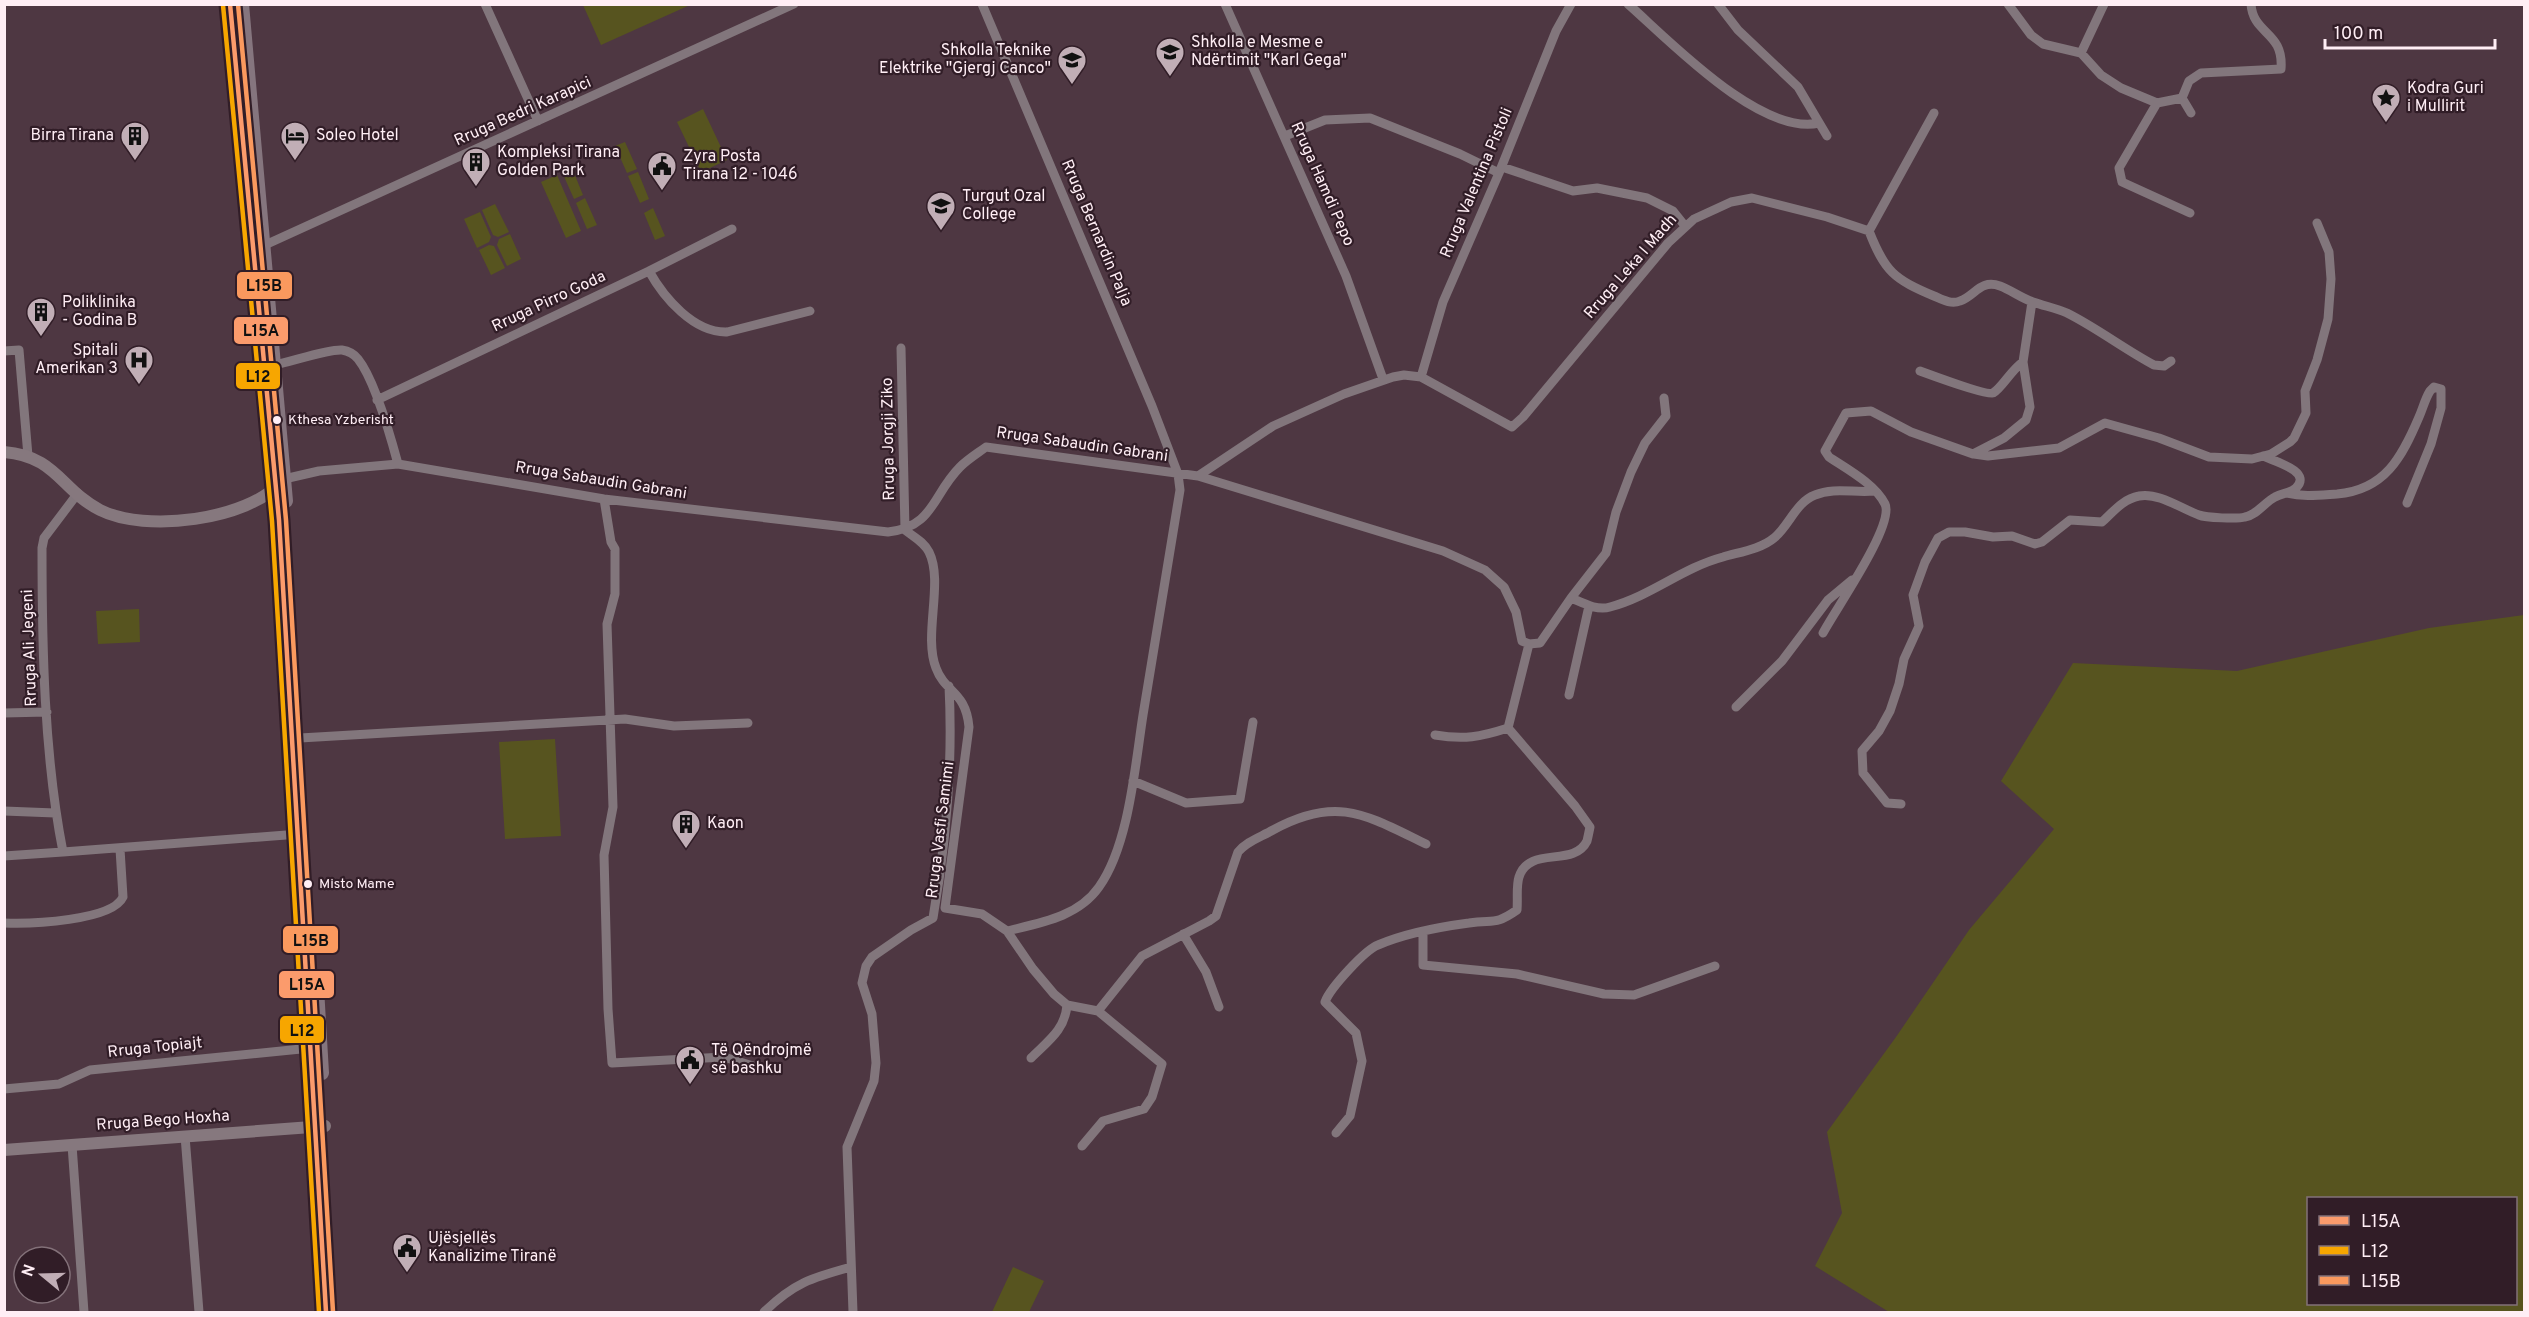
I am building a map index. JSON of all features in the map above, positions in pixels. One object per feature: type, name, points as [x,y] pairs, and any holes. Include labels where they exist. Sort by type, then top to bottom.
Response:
[{"type":"main road","points":[[230,4],[280,484],[300,738],[320,1126],[326,1312]]},
{"type":"main road","points":[[242,4],[274,365],[311,1048],[320,1126],[335,1312]]},
{"type":"street","points":[[485,4],[538,121]]},
{"type":"street","name":"Rruga Bedri Karapici","points":[[265,245],[794,4]]},
{"type":"street","name":"Rruga Bernardin Palja","points":[[982,4],[1110,305],[1178,474]]},
{"type":"street","name":"Rruga Hamdi Pepo","points":[[1225,4],[1346,276],[1383,379]]},
{"type":"street","name":"Rruga Valentina Pistoli","points":[[1421,377],[1443,302],[1500,170],[1556,31],[1571,4]]},
{"type":"street","points":[[1628,4],[1698,69],[1735,94],[1786,120],[1810,125],[1819,123]]},
{"type":"street","points":[[1718,4],[1738,30],[1798,87],[1827,136]]},
{"type":"street","points":[[2008,4],[2031,35],[2043,44],[2081,53],[2101,75],[2121,88],[2157,103],[2182,98]]},
{"type":"street","points":[[2081,53],[2104,4]]},
{"type":"street","points":[[2182,98],[2189,81],[2201,73],[2281,69],[2282,55],[2277,43],[2259,26],[2252,14],[2251,4]]},
{"type":"street","points":[[2182,98],[2191,113]]},
{"type":"street","points":[[2157,103],[2119,168],[2119,175],[2122,182],[2190,213]]},
{"type":"street","points":[[1934,113],[1869,231],[1883,262],[1904,284],[1954,303],[1962,301],[1979,286],[1999,285],[2032,302],[2067,313],[2154,364],[2164,366],[2171,361]]},
{"type":"street","points":[[1285,136],[1325,120],[1370,118],[1500,170],[1573,191],[1597,188],[1647,198],[1673,211],[1685,226]]},
{"type":"street","name":"Rruga Leka I Madh","points":[[1198,476],[1273,426],[1383,379],[1404,375],[1421,377],[1512,427],[1523,417],[1668,243],[1685,226],[1731,202],[1752,198],[1827,217],[1869,231]]},
{"type":"street","points":[[1823,633],[1874,548],[1885,524],[1887,509],[1874,491],[1829,457],[1826,451],[1846,413],[1871,411],[1911,432],[1973,454],[1988,456],[2059,448],[2105,423],[2159,438],[2209,457],[2252,459],[2264,456],[2290,442],[2301,425],[2306,413],[2305,391],[2325,334],[2331,279],[2329,252],[2317,223]]},
{"type":"street","name":"Rruga Pirro Goda","points":[[377,400],[649,272],[732,230]]},
{"type":"street","points":[[649,272],[669,302],[715,333],[810,311]]},
{"type":"street","points":[[1973,454],[2004,438],[2026,420],[2030,407],[2023,362],[2032,302]]},
{"type":"street","name":"Rruga Jorgji Ziko","points":[[901,348],[905,530]]},
{"type":"street","points":[[4,351],[19,350],[28,456]]},
{"type":"street","points":[[274,365],[344,350],[357,358],[377,400],[398,464]]},
{"type":"street","points":[[1920,371],[1961,384],[1980,393],[1989,394],[1995,392],[2013,368],[2023,362]]},
{"type":"street","points":[[2286,493],[2298,496],[2342,493],[2367,488],[2376,482],[2387,473],[2404,447],[2426,397],[2434,387],[2441,389],[2441,408],[2431,444],[2407,503]]},
{"type":"street","points":[[1508,729],[1529,644],[1540,643],[1606,553],[1616,512],[1631,472],[1645,442],[1666,416],[1664,398]]},
{"type":"street","name":"Rruga Sabaudin Gabrani","points":[[280,484],[319,471],[398,464],[604,499],[888,532],[905,530],[922,520],[960,466],[986,447],[1198,476],[1443,551],[1485,570],[1504,587],[1516,612],[1522,640],[1529,644]]},
{"type":"street","points":[[4,452],[28,456],[54,471],[99,510],[116,517],[157,522],[186,520],[252,503],[280,484]]},
{"type":"street","points":[[1901,804],[1887,804],[1863,773],[1862,751],[1879,731],[1890,711],[1904,659],[1919,626],[1913,595],[1925,562],[1938,538],[1949,532],[1965,532],[1993,537],[2012,536],[2035,544],[2042,542],[2070,520],[2102,522],[2128,499],[2141,495],[2155,497],[2203,517],[2245,517],[2257,511],[2274,497],[2296,489],[2300,482],[2295,469],[2264,456]]},
{"type":"street","points":[[1007,931],[1058,918],[1080,904],[1099,888],[1112,863],[1122,836],[1133,781],[1180,490],[1178,474]]},
{"type":"street","points":[[1571,598],[1589,606],[1608,608],[1658,588],[1677,574],[1701,563],[1750,550],[1773,539],[1803,502],[1814,495],[1844,489],[1858,492],[1874,491]]},
{"type":"street","name":"Rruga Ali Jegeni","points":[[63,852],[55,813],[47,712],[42,548],[44,538],[78,493]]},
{"type":"street","points":[[604,499],[610,542],[615,549],[615,594],[607,624],[613,807],[604,855],[608,1010],[612,1063],[724,1057],[753,1066]]},
{"type":"street","points":[[853,1312],[847,1147],[874,1081],[876,1063],[872,1014],[862,983],[866,966],[872,957],[933,918],[943,846],[950,754],[949,686],[936,669],[932,647],[934,570],[929,553],[920,541],[905,530]]},
{"type":"street","points":[[1736,707],[1782,661],[1828,600],[1854,579]]},
{"type":"street","points":[[1569,695],[1589,606]]},
{"type":"street","name":"Rruga Vasfi Samimi","points":[[949,686],[968,711],[969,727],[945,908],[982,914],[1007,931],[1033,969],[1054,994],[1067,1005]]},
{"type":"street","points":[[4,713],[47,712]]},
{"type":"street","points":[[300,738],[625,719],[674,726],[748,723]]},
{"type":"street","points":[[1133,781],[1185,803],[1240,799],[1253,722]]},
{"type":"street","points":[[1435,735],[1457,739],[1476,738],[1508,729]]},
{"type":"street","points":[[1336,1133],[1350,1116],[1362,1061],[1356,1033],[1324,1002],[1327,995],[1376,945],[1471,922],[1500,922],[1517,910],[1519,876],[1526,866],[1533,860],[1574,853],[1586,843],[1590,827],[1575,806],[1508,729]]},
{"type":"street","points":[[1098,1011],[1142,956],[1216,916],[1238,852],[1244,844],[1296,817],[1333,810],[1364,814],[1426,844]]},
{"type":"street","points":[[4,811],[55,813]]},
{"type":"street","points":[[4,856],[298,834]]},
{"type":"street","points":[[4,923],[72,919],[120,904],[123,897],[120,849]]},
{"type":"street","points":[[1424,932],[1423,965],[1517,975],[1604,994],[1634,995],[1715,966]]},
{"type":"street","points":[[1183,934],[1206,972],[1219,1007]]},
{"type":"street","points":[[1031,1058],[1062,1027],[1066,1018],[1067,1005],[1098,1011],[1162,1064],[1152,1097],[1144,1109],[1103,1121],[1082,1146]]},
{"type":"street","name":"Rruga Topiajt","points":[[4,1089],[59,1084],[90,1070],[311,1048]]},
{"type":"street","name":"Rruga Bego Hoxha","points":[[4,1150],[320,1126]]},
{"type":"street","points":[[185,1136],[199,1312]]},
{"type":"street","points":[[72,1144],[84,1312]]},
{"type":"street","points":[[764,1312],[787,1290],[802,1282],[851,1267]]},
{"type":"shaded area","points":[[583,5],[690,5],[601,45]]},
{"type":"shaded area","points":[[703,109],[727,160],[701,172],[677,122]]},
{"type":"shaded area","points":[[625,142],[637,169],[627,173],[615,146]]},
{"type":"shaded area","points":[[572,168],[583,195],[574,199],[562,172]]},
{"type":"shaded area","points":[[638,172],[649,199],[640,203],[628,176]]},
{"type":"shaded area","points":[[557,175],[581,231],[566,238],[541,182]]},
{"type":"shaded area","points":[[585,198],[597,225],[587,229],[576,203]]},
{"type":"shaded area","points":[[495,204],[509,232],[498,237],[493,235],[482,210]]},
{"type":"shaded area","points":[[653,208],[665,236],[655,240],[644,213]]},
{"type":"shaded area","points":[[480,212],[491,237],[489,242],[477,248],[464,219]]},
{"type":"shaded area","points":[[510,234],[521,259],[507,266],[497,245],[499,239]]},
{"type":"shaded area","points":[[489,245],[494,246],[505,268],[491,275],[479,250]]},
{"type":"shaded area","points":[[139,609],[140,642],[98,644],[96,611]]},
{"type":"shaded area","points":[[2524,615],[2524,1312],[1889,1312],[1815,1266],[1842,1213],[1827,1132],[1896,1037],[1969,930],[2054,829],[2001,781],[2073,663],[2237,671],[2429,628]]},
{"type":"shaded area","points":[[555,739],[561,836],[505,839],[499,742]]},
{"type":"shaded area","points":[[1013,1267],[1044,1281],[1029,1312],[992,1312]]},
{"type":"transit line","name":"L15A","points":[[230,4],[279,520],[326,1312]]},
{"type":"transit line","name":"L15B","points":[[238,4],[286,520],[333,1312]]},
{"type":"transit line","name":"L12","points":[[223,5],[272,521],[319,1312]]},
{"type":"place","name":"Shkolla e Mesme e Ndërtimit \"Karl Gega\"","points":[[1170,78]]},
{"type":"place","name":"Shkolla Teknike Elektrike \"Gjergj Canco\"","points":[[1072,86]]},
{"type":"place","name":"Kodra Guri i Mullirit","points":[[2386,124]]},
{"type":"place","name":"Birra Tirana","points":[[135,162]]},
{"type":"place","name":"Soleo Hotel","points":[[295,162]]},
{"type":"place","name":"Kompleksi Tirana Golden Park","points":[[476,188]]},
{"type":"place","name":"Zyra Posta Tirana 12 - 1046","points":[[662,192]]},
{"type":"place","name":"Turgut Ozal College","points":[[941,232]]},
{"type":"place","name":"Poliklinika - Godina B","points":[[41,338]]},
{"type":"place","name":"Spitali Amerikan 3","points":[[139,386]]},
{"type":"place","name":"Kthesa Yzberisht","points":[[277,420]]},
{"type":"place","name":"Kaon","points":[[686,850]]},
{"type":"place","name":"Misto Mame","points":[[308,884]]},
{"type":"place","name":"Të Qëndrojmë së bashku","points":[[690,1086]]},
{"type":"place","name":"Ujësjellës Kanalizime Tiranë","points":[[407,1274]]}]
